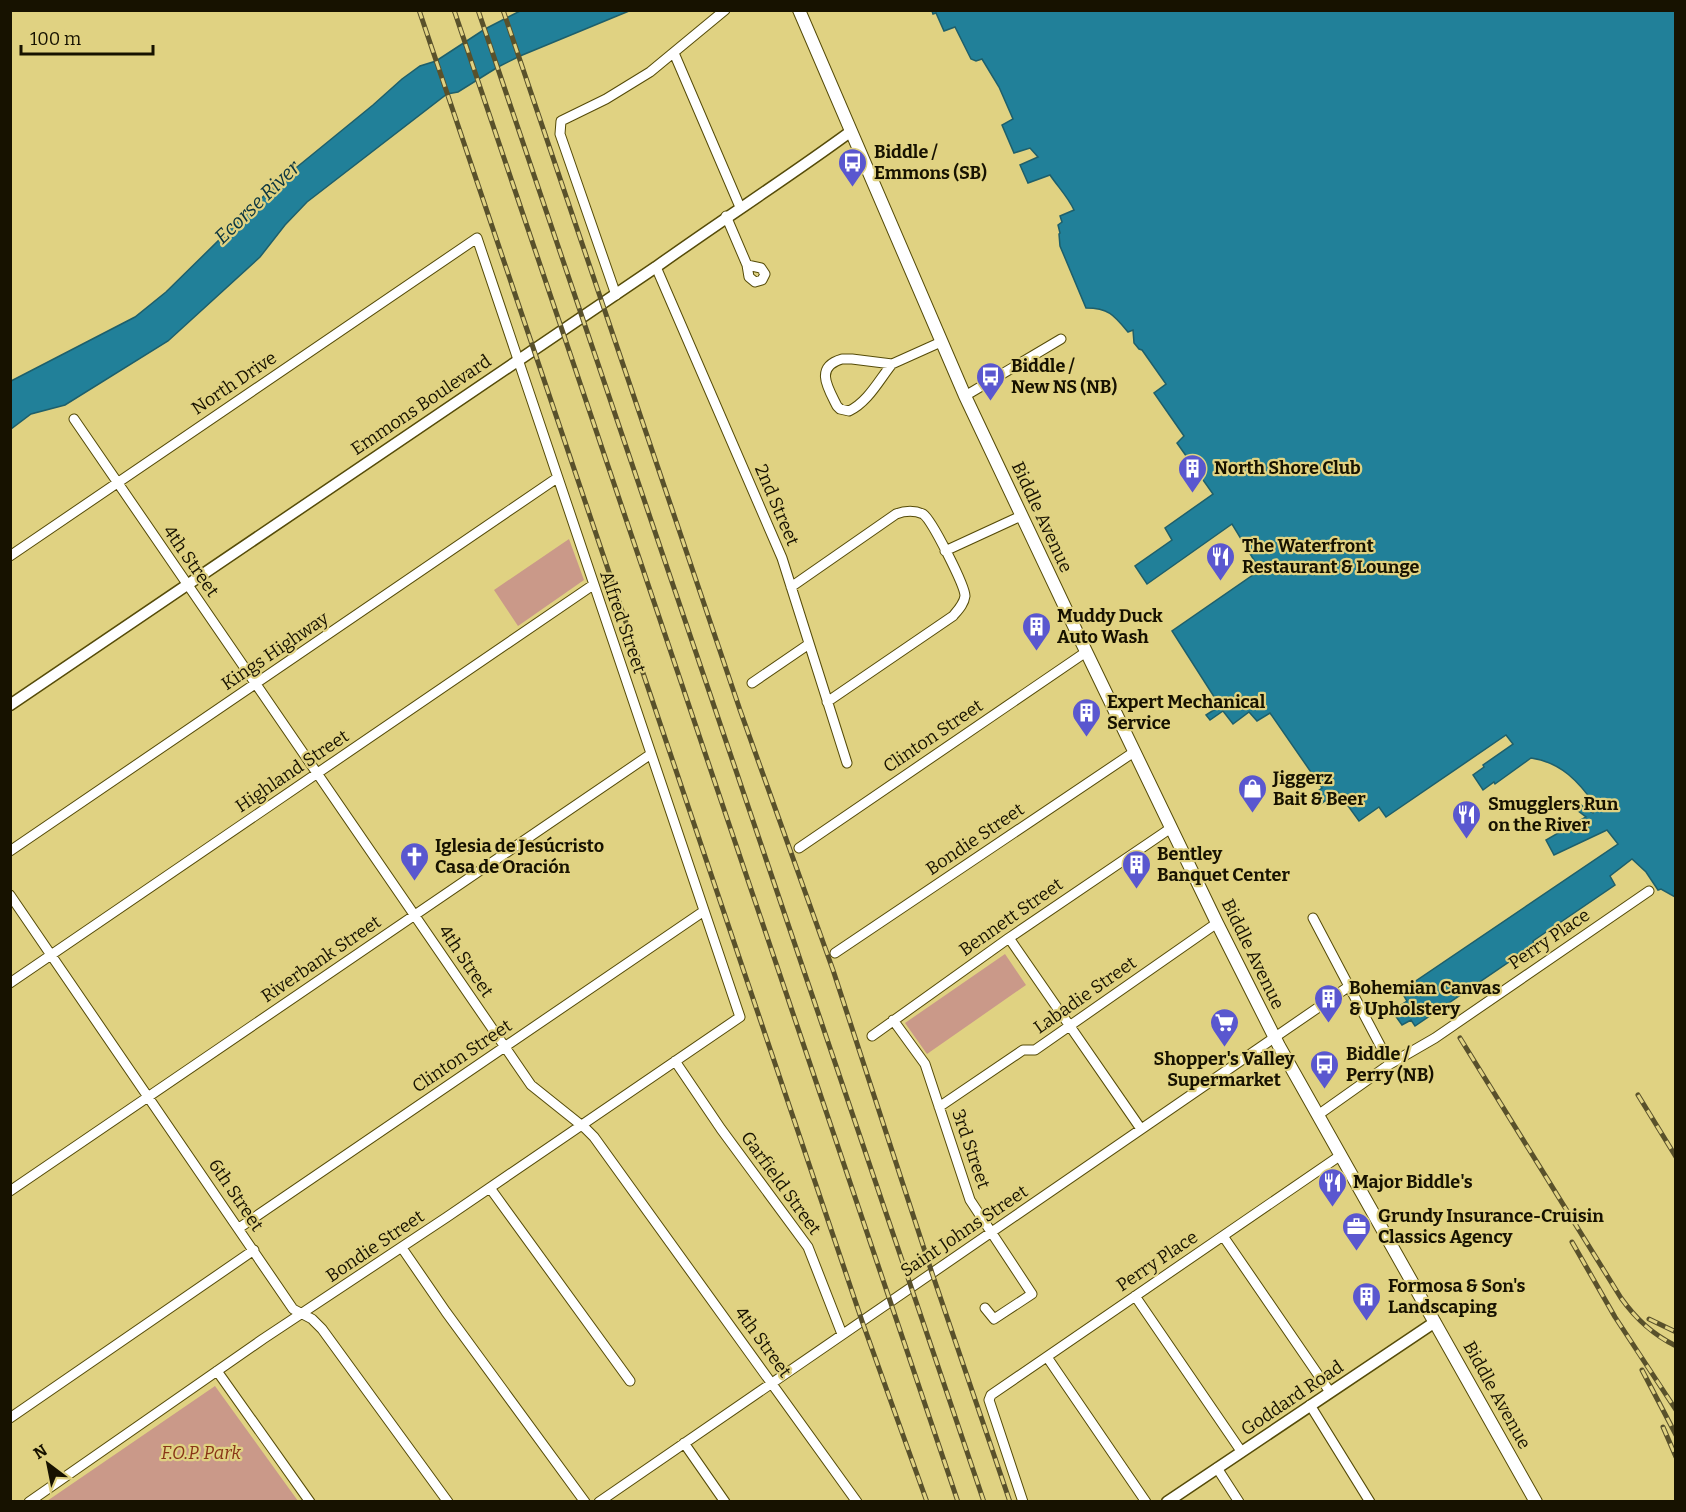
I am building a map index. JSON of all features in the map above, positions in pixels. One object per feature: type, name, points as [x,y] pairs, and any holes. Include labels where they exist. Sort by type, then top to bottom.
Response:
[{"type":"main road","name":"Biddle Avenue","points":[[799,10],[965,396],[1217,923],[1275,1037],[1536,1502]]},
{"type":"street","points":[[616,295],[560,134],[561,121],[617,92],[674,54],[725,10]]},
{"type":"street","points":[[674,54],[740,207]]},
{"type":"street","name":"Emmons Boulevard","points":[[10,705],[616,295],[726,216],[801,168],[850,132]]},
{"type":"street","points":[[726,216],[747,265]]},
{"type":"street","name":"Alfred Street","points":[[477,238],[740,1017]]},
{"type":"street","name":"North Drive","points":[[10,556],[477,238]]},
{"type":"street","name":"2nd Street","points":[[656,267],[782,558],[847,763]]},
{"type":"street","points":[[965,396],[1061,339]]},
{"type":"street","points":[[892,364],[852,359],[834,362],[828,366],[825,382],[837,406],[849,411],[857,407],[892,364],[941,342]]},
{"type":"street","name":"4th Street","points":[[74,418],[531,1085],[594,1137],[857,1502]]},
{"type":"street","name":"Kings Highway","points":[[10,851],[557,478]]},
{"type":"street","points":[[791,587],[900,512],[914,511],[926,516],[934,528],[964,592],[965,598],[958,611],[827,702]]},
{"type":"street","points":[[945,551],[1021,516]]},
{"type":"street","name":"Highland Street","points":[[10,983],[593,585]]},
{"type":"street","points":[[752,683],[809,644]]},
{"type":"street","name":"Clinton Street","points":[[799,848],[1086,652]]},
{"type":"street","name":"Bondie Street","points":[[835,953],[1134,752]]},
{"type":"street","name":"Riverbank Street","points":[[10,1191],[651,754]]},
{"type":"street","name":"Bennett Street","points":[[872,1036],[1009,938],[1171,828]]},
{"type":"street","name":"Perry Place","points":[[1318,1115],[1390,1064],[1435,1038],[1649,891]]},
{"type":"street","name":"6th Street","points":[[10,895],[292,1309],[312,1319],[322,1329],[447,1502]]},
{"type":"street","name":"Clinton Street","points":[[239,1228],[704,912]]},
{"type":"street","points":[[1313,918],[1390,1064]]},
{"type":"street","name":"Labadie Street","points":[[939,1107],[1023,1050],[1035,1050],[1217,923]]},
{"type":"street","points":[[1009,938],[1141,1129]]},
{"type":"street","name":"Saint Johns Street","points":[[599,1502],[1348,987]]},
{"type":"street","name":"Bondie Street","points":[[29,1502],[217,1371],[402,1248],[740,1017]]},
{"type":"street","name":"3rd Street","points":[[893,1020],[924,1064],[968,1195],[1032,1294],[994,1319],[985,1308]]},
{"type":"street","name":"Garfield Street","points":[[675,1061],[721,1129],[808,1247],[842,1334]]},
{"type":"street","name":"Perry Place","points":[[1023,1502],[989,1401],[991,1395],[1341,1155]]},
{"type":"street","points":[[490,1188],[630,1381]]},
{"type":"street","points":[[1223,1236],[1330,1392]]},
{"type":"street","points":[[402,1248],[585,1502]]},
{"type":"street","points":[[10,1418],[254,1251]]},
{"type":"street","points":[[1135,1296],[1241,1451]]},
{"type":"street","name":"Goddard Road","points":[[1167,1502],[1436,1322]]},
{"type":"street","points":[[1047,1356],[1146,1502]]},
{"type":"street","points":[[217,1371],[310,1502]]},
{"type":"street","points":[[1310,1405],[1370,1502]]},
{"type":"street","points":[[684,1443],[725,1502]]},
{"type":"street","points":[[1217,1468],[1239,1502]]},
{"type":"green space","points":[[569,539],[584,580],[518,626],[494,590]]},
{"type":"green space","points":[[1005,954],[1026,985],[927,1054],[905,1023]]},
{"type":"green space","name":"F.O.P. Park","points":[[215,1386],[298,1501],[47,1501]]},
{"type":"water","points":[[520,11],[629,11],[520,56],[458,92],[447,94],[307,202],[260,257],[168,341],[65,405],[31,414],[11,429],[11,381],[135,317],[166,292],[275,185],[402,79],[420,66],[436,61],[485,29]]},
{"type":"water","points":[[932,11],[1675,11],[1675,897],[1661,889],[1658,890],[1646,872],[1632,859],[1610,876],[1615,885],[1533,941],[1534,945],[1415,1026],[1411,1020],[1402,1025],[1392,1011],[1407,1001],[1401,991],[1618,844],[1607,830],[1554,855],[1546,840],[1586,817],[1577,810],[1581,805],[1593,813],[1596,806],[1568,774],[1542,760],[1531,758],[1483,790],[1473,775],[1513,744],[1506,735],[1386,817],[1379,807],[1359,821],[1338,792],[1318,806],[1311,796],[1322,788],[1270,713],[1257,721],[1249,712],[1233,724],[1223,711],[1210,720],[1206,715],[1220,706],[1172,631],[1260,570],[1232,524],[1147,584],[1135,566],[1172,540],[1165,528],[1213,494],[1177,443],[1184,436],[1154,393],[1166,384],[1142,350],[1134,343],[1133,330],[1128,332],[1115,317],[1106,311],[1086,308],[1060,246],[1058,225],[1062,222],[1060,216],[1074,210],[1072,205],[1050,175],[1028,183],[1020,165],[1038,157],[1030,148],[1014,153],[1002,125],[1013,119],[999,87],[982,59],[976,61],[971,59],[955,27],[944,31],[936,13],[933,14]]},
{"type":"railway","points":[[419,10],[862,1321],[927,1502]]},
{"type":"railway","points":[[454,10],[958,1502]]},
{"type":"railway","points":[[478,10],[984,1502]]},
{"type":"railway","points":[[503,10],[740,710],[833,970],[1010,1502]]},
{"type":"railway","points":[[1460,1038],[1621,1298],[1645,1325],[1676,1346]]},
{"type":"railway","points":[[1638,1095],[1676,1157]]},
{"type":"railway","points":[[1572,1242],[1615,1317],[1676,1410]]},
{"type":"railway","points":[[1649,1319],[1676,1332]]},
{"type":"railway","points":[[1642,1370],[1676,1435]]},
{"type":"railway","points":[[1663,1427],[1676,1457]]},
{"type":"place","name":"Biddle / Emmons (SB)","points":[[853,188]]},
{"type":"place","name":"Biddle / New NS (NB)","points":[[990,402]]},
{"type":"place","name":"North Shore Club","points":[[1193,494]]},
{"type":"place","name":"The Waterfront Restaurant & Lounge","points":[[1221,582]]},
{"type":"place","name":"Muddy Duck Auto Wash","points":[[1036,652]]},
{"type":"place","name":"Expert Mechanical Service","points":[[1086,738]]},
{"type":"place","name":"Jiggerz Bait & Beer","points":[[1252,814]]},
{"type":"place","name":"Smugglers Run on the River","points":[[1467,840]]},
{"type":"place","name":"Iglesia de Jesúcristo Casa de Oración","points":[[414,882]]},
{"type":"place","name":"Bentley Banquet Center","points":[[1136,890]]},
{"type":"place","name":"Bohemian Canvas & Upholstery","points":[[1328,1024]]},
{"type":"place","name":"Shopper's Valley Supermarket","points":[[1224,1048]]},
{"type":"place","name":"Biddle / Perry (NB)","points":[[1325,1090]]},
{"type":"place","name":"Major Biddle's","points":[[1332,1208]]},
{"type":"place","name":"Grundy Insurance-Cruisin Classics Agency","points":[[1357,1252]]},
{"type":"place","name":"Formosa & Son's Landscaping","points":[[1367,1322]]},
{"type":"water label","name":"Ecorse River","points":[[257,202]]}]
